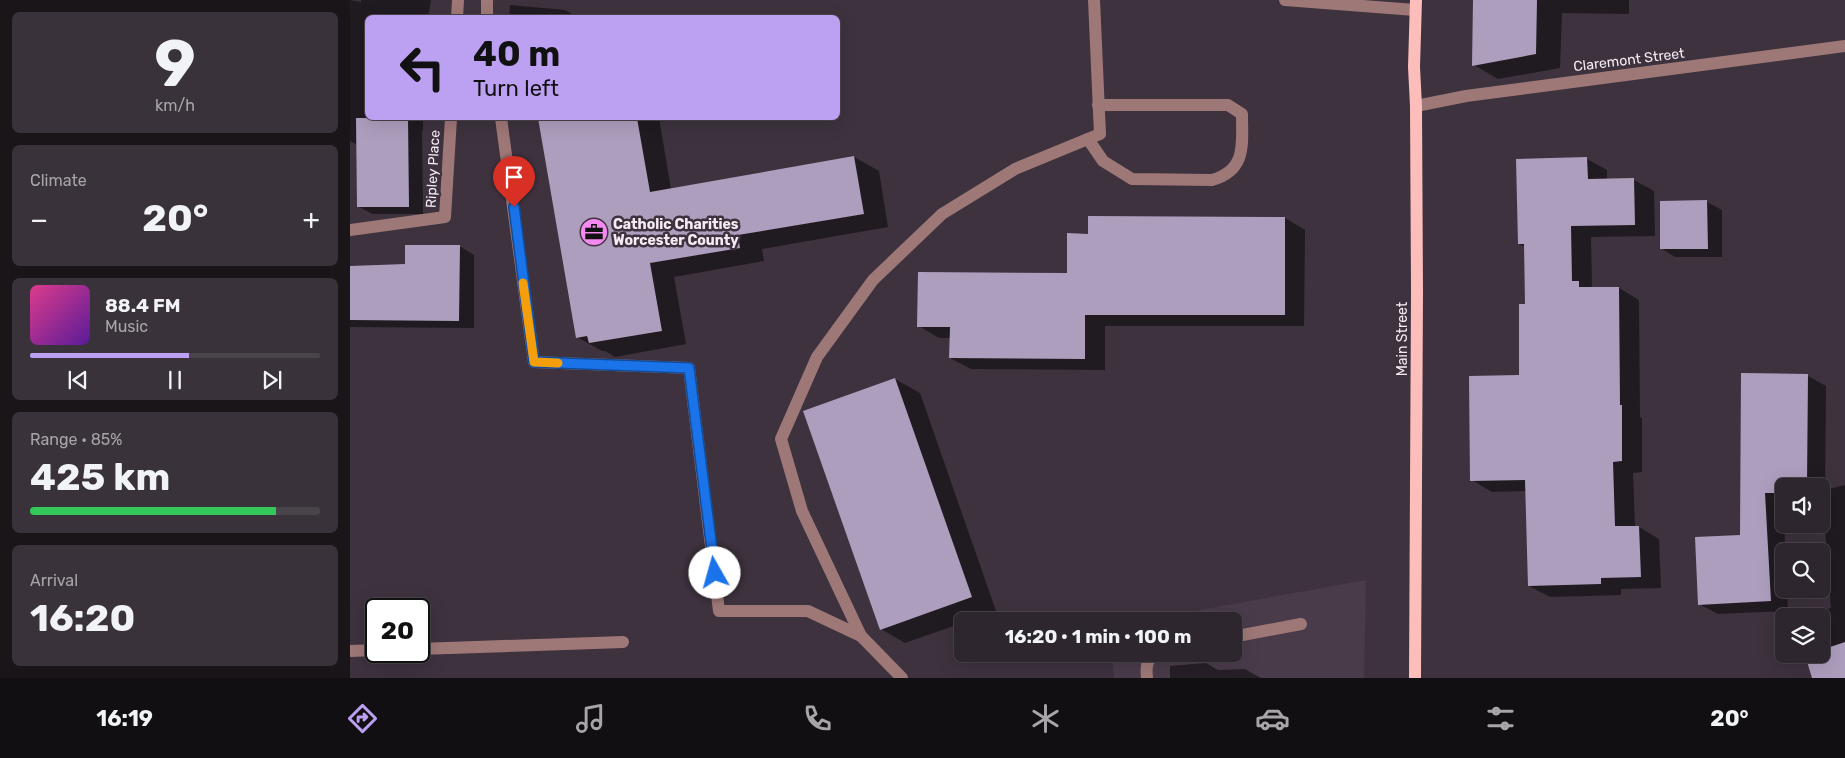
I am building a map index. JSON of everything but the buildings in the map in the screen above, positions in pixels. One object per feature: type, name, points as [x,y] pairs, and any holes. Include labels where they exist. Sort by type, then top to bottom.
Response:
[{"type":"main road","name":"Main Street","points":[[1415,5],[1417,302],[1415,678]]},
{"type":"street","points":[[457,15],[458,0]]},
{"type":"street","points":[[487,0],[487,15]]},
{"type":"street","points":[[902,678],[861,636],[802,511],[781,439],[817,357],[873,280],[942,214],[1015,169],[1100,134],[1094,0]]},
{"type":"street","points":[[1285,0],[1415,5]]},
{"type":"street","name":"Claremont Street","points":[[1416,106],[1466,96],[1845,46]]},
{"type":"street","points":[[1088,139],[1103,161],[1132,179],[1212,180],[1222,177],[1236,166],[1242,150],[1242,114],[1228,105],[1098,105]]},
{"type":"street","name":"Ripley Place","points":[[350,230],[445,217],[451,120]]},
{"type":"street","points":[[501,120],[534,362],[689,368],[719,611],[808,612],[861,636]]},
{"type":"street","points":[[1242,635],[1301,624]]},
{"type":"street","points":[[430,649],[623,642]]},
{"type":"street","points":[[350,651],[365,650]]},
{"type":"street","points":[[1147,678],[1146,668],[1148,662]]},
{"type":"shaded area","points":[[1366,580],[1364,678],[1114,678],[1113,662],[1242,662],[1242,612],[1189,612]]},
{"type":"slow traffic","points":[[523,283],[534,362],[558,363]]},
{"type":"place","name":"Catholic Charities Worcester County","points":[[594,232]]},
{"type":"route","points":[[514,207],[534,362],[689,368],[715,573]]}]
